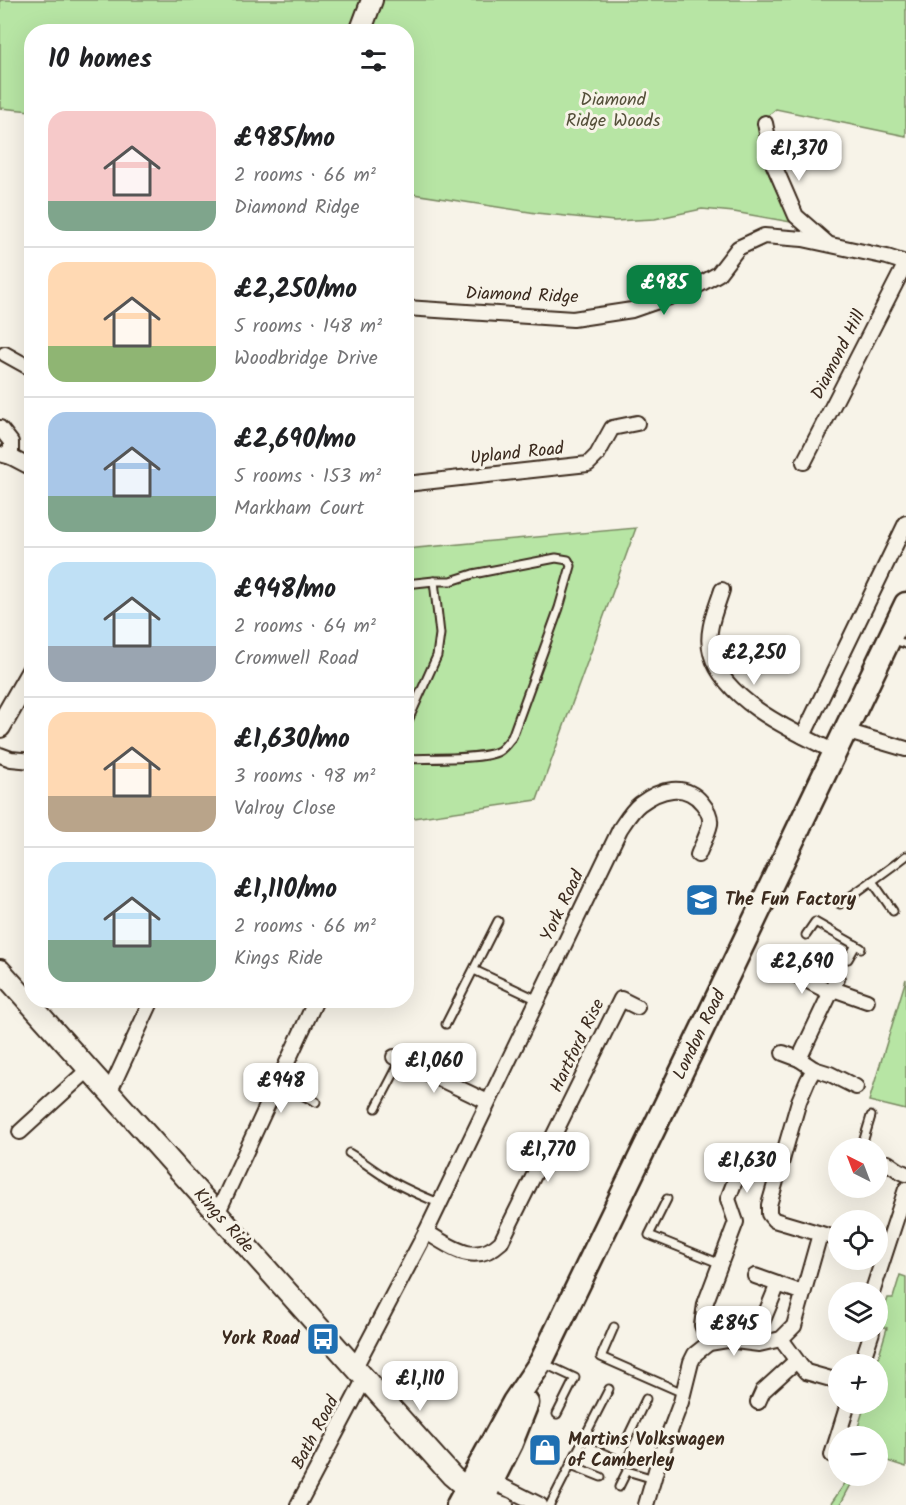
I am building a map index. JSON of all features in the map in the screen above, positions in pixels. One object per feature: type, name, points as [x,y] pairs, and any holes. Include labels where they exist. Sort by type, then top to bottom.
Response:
[{"type":"main road","name":"London Road","points":[[476,1492],[514,1402],[539,1364],[845,731],[898,641],[906,604]]},
{"type":"street","points":[[363,24],[372,0]]},
{"type":"street","name":"Diamond Ridge","points":[[765,123],[774,163],[796,216],[829,244]]},
{"type":"street","name":"Diamond Ridge","points":[[414,309],[573,319],[632,310],[690,290],[718,274],[738,248],[764,236],[803,239],[887,256],[906,263]]},
{"type":"street","name":"Diamond Hill","points":[[804,462],[906,263]]},
{"type":"street","points":[[5,354],[24,365]]},
{"type":"street","name":"Upland Road","points":[[414,483],[588,464],[597,455],[606,428],[637,423]]},
{"type":"street","points":[[0,428],[11,442],[5,455],[24,464]]},
{"type":"street","points":[[803,736],[906,523]]},
{"type":"street","points":[[722,590],[710,628],[711,652],[722,677],[745,699],[778,724],[835,752]]},
{"type":"street","points":[[0,727],[24,684]]},
{"type":"street","points":[[845,731],[906,748]]},
{"type":"street","points":[[0,755],[24,760]]},
{"type":"street","name":"York Road","points":[[360,1373],[439,1203],[620,829],[640,804],[666,790],[684,790],[698,798],[709,811],[710,823],[698,855]]},
{"type":"street","name":"Kings Ride","points":[[0,970],[24,997]]},
{"type":"street","points":[[787,970],[836,983],[867,1001]]},
{"type":"street","points":[[799,1059],[836,983]]},
{"type":"street","name":"Hartford Rise","points":[[426,1232],[464,1253],[482,1254],[492,1250],[501,1242],[621,999],[637,1007]]},
{"type":"street","name":"Kings Ride","points":[[34,1008],[447,1470],[476,1492]]},
{"type":"street","points":[[109,1093],[148,1008]]},
{"type":"street","points":[[217,1214],[312,1008]]},
{"type":"street","points":[[783,1053],[799,1059],[814,1070],[830,1074],[856,1087]]},
{"type":"street","points":[[397,1059],[488,1102]]},
{"type":"street","points":[[20,1132],[89,1069]]},
{"type":"street","points":[[814,1070],[799,1101],[769,1205],[769,1214],[774,1220],[828,1236]]},
{"type":"street","points":[[888,1162],[906,1174]]},
{"type":"street","points":[[709,1343],[702,1325],[705,1304],[736,1222],[728,1199],[741,1166]]},
{"type":"street","points":[[888,1234],[906,1189]]},
{"type":"street","points":[[646,1505],[659,1460],[675,1419],[691,1362],[709,1343],[727,1340],[759,1344],[782,1339],[794,1326],[820,1234]]},
{"type":"street","points":[[755,1276],[803,1293]]},
{"type":"street","points":[[761,1325],[778,1284]]},
{"type":"street","points":[[782,1339],[806,1372],[828,1378]]},
{"type":"street","points":[[758,1402],[763,1391],[796,1361]]},
{"type":"street","name":"Bath Road","points":[[298,1505],[360,1373]]},
{"type":"street","points":[[476,1492],[506,1505]]},
{"type":"street","points":[[476,1492],[540,1505]]},
{"type":"lane","points":[[414,583],[451,581],[473,574],[556,558],[568,560],[572,566],[512,737],[506,745],[500,751],[480,756],[414,759]]},
{"type":"lane","points":[[414,707],[437,656],[440,634],[434,581]]},
{"type":"lane","points":[[840,904],[906,856]]},
{"type":"lane","points":[[872,881],[893,911]]},
{"type":"lane","points":[[446,1024],[498,921]]},
{"type":"lane","points":[[806,935],[814,922],[858,947],[848,959]]},
{"type":"lane","points":[[474,970],[538,1000]]},
{"type":"lane","points":[[376,1108],[397,1059]]},
{"type":"lane","points":[[278,1083],[316,1102]]},
{"type":"lane","points":[[864,1138],[871,1116]]},
{"type":"lane","points":[[349,1153],[412,1192],[439,1203]]},
{"type":"lane","points":[[667,1199],[648,1235],[721,1264]]},
{"type":"lane","points":[[614,1327],[601,1357],[683,1393]]},
{"type":"lane","points":[[539,1364],[575,1378],[557,1414]]},
{"type":"lane","points":[[550,1505],[609,1389]]},
{"type":"lane","points":[[585,1436],[621,1450],[646,1399]]},
{"type":"lane","points":[[571,1465],[601,1477]]},
{"type":"lane","points":[[619,1487],[627,1471],[654,1479]]},
{"type":"green space","name":"Diamond Ridge Woods","points":[[0,0],[906,0],[906,136],[776,109],[759,123],[766,168],[791,222],[702,209],[655,219],[614,221],[536,213],[414,194],[414,24],[24,24],[24,110],[0,108]]},
{"type":"green space","points":[[636,528],[537,800],[414,818],[414,548]]},
{"type":"green space","points":[[906,979],[906,1110],[869,1101]]},
{"type":"green space","points":[[900,1275],[906,1277],[906,1467],[888,1461],[888,1426],[858,1426],[862,1414],[888,1414],[888,1354],[879,1354],[883,1342],[888,1342],[888,1298],[893,1298]]},
{"type":"green space","points":[[843,1486],[850,1486],[840,1505],[830,1505]]},
{"type":"place","name":"The Fun Factory","points":[[702,900]]},
{"type":"place","name":"York Road","points":[[323,1339]]},
{"type":"place","name":"Martins Volkswagen of Camberley","points":[[545,1450]]}]
